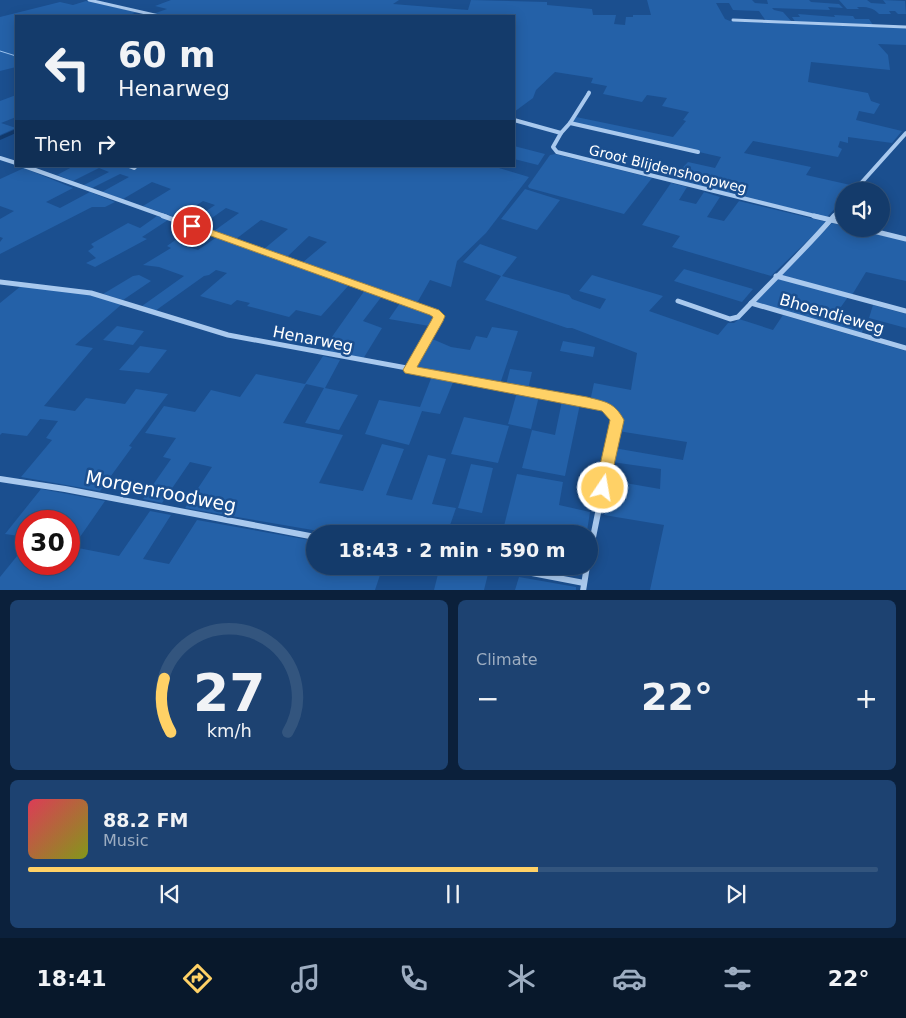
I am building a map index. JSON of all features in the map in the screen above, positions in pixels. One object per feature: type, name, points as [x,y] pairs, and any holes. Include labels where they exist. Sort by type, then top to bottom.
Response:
[{"type":"street","points":[[89,0],[154,15]]},
{"type":"street","points":[[733,20],[906,27]]},
{"type":"street","points":[[515,120],[561,133],[570,123],[589,92]]},
{"type":"street","points":[[570,123],[698,152]]},
{"type":"street","name":"Groot Blijdenshoopweg","points":[[561,133],[553,147],[556,152],[835,221]]},
{"type":"street","points":[[862,182],[906,133]]},
{"type":"street","points":[[0,158],[15,164]]},
{"type":"street","points":[[27,167],[434,312],[439,316],[437,321],[409,370]]},
{"type":"street","points":[[678,302],[734,319],[811,243],[835,215]]},
{"type":"street","points":[[890,235],[906,239]]},
{"type":"street","points":[[776,276],[906,311]]},
{"type":"street","name":"Henarweg","points":[[0,282],[91,293],[228,335],[606,407],[613,412],[617,420],[596,525]]},
{"type":"street","name":"Bhoendieweg","points":[[750,303],[906,348]]},
{"type":"street","name":"Morgenroodweg","points":[[0,480],[65,489],[306,535]]},
{"type":"street","points":[[533,575],[583,587]]},
{"type":"shaded area","points":[[171,0],[399,0],[393,4],[468,10],[471,0],[547,2],[547,5],[592,9],[593,15],[616,15],[614,24],[625,25],[626,17],[651,15],[647,0],[752,0],[755,3],[768,4],[767,0],[809,0],[811,2],[839,4],[843,8],[828,7],[830,10],[772,8],[783,12],[792,22],[766,21],[759,11],[733,10],[729,3],[716,3],[725,19],[730,21],[906,28],[906,45],[878,44],[888,55],[890,70],[811,62],[808,82],[868,93],[871,101],[880,104],[874,114],[859,111],[856,120],[902,131],[892,143],[848,137],[848,143],[840,141],[838,147],[842,149],[838,157],[753,141],[744,153],[811,167],[806,175],[837,182],[835,182],[835,209],[827,217],[671,180],[688,162],[715,168],[721,157],[571,123],[576,117],[673,137],[686,121],[683,120],[689,112],[662,106],[667,98],[647,95],[642,102],[603,94],[607,86],[591,83],[593,78],[555,72],[536,90],[533,98],[515,111],[515,15],[153,14],[167,9],[155,6]]},
{"type":"shaded area","points":[[839,0],[867,0],[871,3],[886,4],[883,0],[905,1],[906,14],[889,11],[891,14],[879,14],[872,9],[863,7],[847,9]]},
{"type":"shaded area","points":[[86,1],[137,12],[130,15],[15,15],[15,67],[0,71],[0,17],[60,2],[73,5]]},
{"type":"shaded area","points":[[798,14],[835,17],[834,15],[853,16],[855,19],[869,19],[873,25],[796,23],[792,17],[800,17]]},
{"type":"shaded area","points":[[15,95],[15,117],[1,123],[15,128],[0,135],[0,101]]},
{"type":"shaded area","points":[[515,146],[545,154],[538,165],[515,159]]},
{"type":"shaded area","points":[[555,154],[652,178],[624,214],[529,188],[528,186],[550,155]]},
{"type":"shaded area","points":[[72,167],[127,167],[133,169],[136,167],[495,167],[529,177],[486,233],[457,261],[451,287],[430,280],[417,303],[302,263],[327,242],[309,236],[286,258],[264,249],[288,229],[261,220],[236,239],[214,231],[239,213],[226,208],[199,227],[189,223],[215,205],[203,201],[177,218],[143,206],[171,189],[152,182],[123,199],[102,192],[129,177],[120,174],[92,188],[84,185],[109,172],[99,168],[73,181],[57,175]]},
{"type":"shaded area","points":[[24,168],[73,188],[46,202],[60,208],[90,192],[115,202],[105,207],[92,207],[0,254],[0,242],[3,238],[0,237],[0,219],[14,211],[0,206],[0,179]]},
{"type":"shaded area","points":[[671,183],[687,187],[679,200],[696,204],[704,192],[720,197],[707,217],[724,221],[739,201],[827,222],[771,276],[672,247],[680,236],[642,225]]},
{"type":"shaded area","points":[[525,189],[560,200],[537,230],[501,219]]},
{"type":"shaded area","points":[[157,216],[168,220],[142,237],[147,239],[95,267],[86,263],[96,258],[88,251],[94,247],[91,244],[128,223],[140,228]]},
{"type":"shaded area","points":[[832,223],[835,224],[835,237],[889,237],[906,241],[906,281],[866,272],[852,295],[780,276]]},
{"type":"shaded area","points":[[192,228],[204,232],[185,246],[198,250],[217,237],[349,285],[321,316],[296,310],[289,317],[247,306],[250,303],[237,300],[231,305],[200,296],[227,273],[216,270],[204,276],[155,311],[142,306],[184,276],[159,267],[143,265],[171,248],[167,246]]},
{"type":"shaded area","points":[[480,244],[517,257],[502,276],[569,295],[572,299],[600,309],[606,299],[579,291],[592,275],[663,296],[649,311],[718,335],[728,323],[734,323],[739,319],[773,330],[783,315],[906,351],[906,590],[650,590],[664,525],[604,515],[608,480],[660,489],[661,469],[612,462],[614,448],[683,460],[687,442],[618,431],[620,421],[616,410],[595,401],[591,397],[594,383],[631,390],[637,353],[572,328],[567,328],[485,300],[501,276],[463,262]]},
{"type":"shaded area","points":[[684,269],[753,289],[742,302],[674,281]]},
{"type":"shaded area","points":[[139,275],[151,281],[123,300],[103,294],[133,276]]},
{"type":"shaded area","points":[[778,278],[848,297],[838,311],[865,318],[862,333],[755,303]]},
{"type":"shaded area","points":[[21,286],[90,293],[122,304],[75,345],[93,348],[44,406],[75,411],[86,398],[125,404],[136,389],[168,394],[129,446],[132,447],[100,491],[21,477],[52,440],[46,438],[58,421],[40,419],[27,436],[2,433],[0,435],[0,303]]},
{"type":"shaded area","points":[[365,290],[382,296],[363,321],[382,328],[363,359],[322,351]]},
{"type":"shaded area","points":[[400,303],[431,313],[432,319],[429,326],[389,319]]},
{"type":"shaded area","points":[[873,305],[906,314],[906,328],[869,318]]},
{"type":"shaded area","points":[[117,326],[144,331],[133,345],[103,340]]},
{"type":"shaded area","points":[[492,327],[518,331],[500,384],[413,368],[430,338],[451,347],[470,350],[476,336],[487,338]]},
{"type":"shaded area","points":[[563,341],[595,347],[593,357],[560,351]]},
{"type":"shaded area","points":[[140,346],[167,350],[149,373],[119,370]]},
{"type":"shaded area","points":[[323,356],[340,360],[325,388],[358,395],[339,430],[305,423],[324,388],[306,384],[283,423],[343,435],[319,483],[363,491],[382,444],[404,449],[386,495],[412,500],[428,455],[446,459],[432,504],[456,508],[450,525],[306,525],[306,529],[185,508],[212,467],[190,462],[162,503],[143,499],[171,459],[163,457],[176,438],[145,433],[164,406],[195,412],[211,390],[240,397],[256,374],[305,384]]},
{"type":"shaded area","points":[[510,369],[532,372],[528,389],[506,385]]},
{"type":"shaded area","points":[[432,376],[454,380],[440,414],[422,411],[409,445],[365,434],[379,400],[420,407]]},
{"type":"shaded area","points":[[517,392],[539,396],[531,429],[508,424]]},
{"type":"shaded area","points":[[562,401],[580,404],[565,476],[522,468],[532,430],[555,435]]},
{"type":"shaded area","points":[[464,417],[509,426],[498,463],[451,454]]},
{"type":"shaded area","points":[[471,464],[493,468],[482,513],[458,508]]},
{"type":"shaded area","points":[[517,474],[563,482],[559,505],[590,512],[588,525],[504,525]]},
{"type":"shaded area","points":[[41,489],[105,501],[80,537],[80,510],[24,510]]},
{"type":"shaded area","points":[[150,511],[171,515],[143,559],[169,564],[197,520],[306,539],[306,575],[380,575],[375,590],[0,590],[0,577],[15,559],[15,575],[80,575],[80,548],[119,556]]},
{"type":"shaded area","points":[[15,522],[15,535],[5,534]]},
{"type":"shaded area","points":[[438,575],[488,575],[484,590],[434,590]]},
{"type":"shaded area","points":[[519,577],[576,587],[576,590],[515,590]]},
{"type":"waterway","points":[[0,51],[15,56]]},
{"type":"waterway","points":[[0,138],[15,131]]},
{"type":"route","points":[[192,226],[434,312],[439,316],[437,321],[409,370],[606,407],[613,412],[617,420],[603,488]]}]
